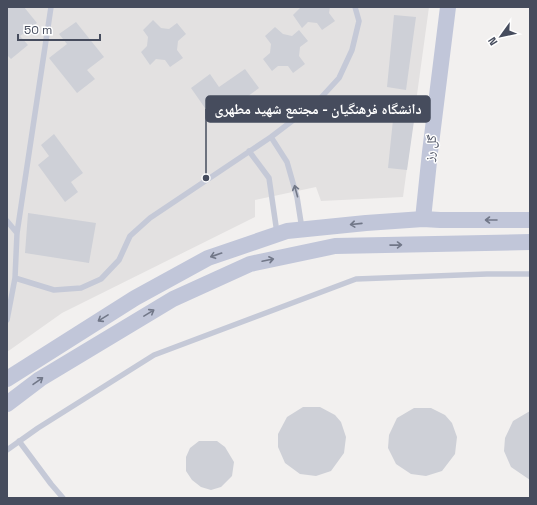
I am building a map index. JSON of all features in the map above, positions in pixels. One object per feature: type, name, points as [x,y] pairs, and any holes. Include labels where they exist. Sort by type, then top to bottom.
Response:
[{"type":"main road","name":"گل رز","points":[[423,219],[448,7]]},
{"type":"main road","points":[[7,379],[135,298],[208,258],[277,234],[287,231],[366,222],[423,219],[530,220]]},
{"type":"main road","points":[[7,404],[40,379],[173,299],[250,264],[335,246],[530,242]]},
{"type":"lane","points":[[7,320],[14,278],[18,233],[51,7]]},
{"type":"lane","points":[[14,278],[54,290],[81,288],[101,279],[119,260],[130,236],[150,218],[271,137],[317,102],[339,78],[352,50],[359,21],[355,7]]},
{"type":"lane","points":[[271,137],[288,162],[297,197],[302,229]]},
{"type":"lane","points":[[249,151],[270,178],[277,234]]},
{"type":"lane","points":[[7,221],[18,233]]},
{"type":"lane","points":[[7,450],[154,355],[356,279],[487,274],[530,274]]},
{"type":"lane","points":[[20,441],[62,498]]},
{"type":"shaded area","points":[[7,7],[429,7],[403,197],[321,201],[316,187],[255,200],[255,217],[62,313],[7,352]]},
{"type":"building","points":[[7,7],[24,7],[37,23],[20,36],[28,45],[11,59],[7,55]]},
{"type":"building","points":[[301,7],[330,7],[329,13],[335,21],[322,30],[317,23],[308,22],[302,28],[293,15]]},
{"type":"building","points":[[394,15],[416,17],[406,90],[387,87]]},
{"type":"building","points":[[153,20],[161,28],[169,29],[177,23],[186,34],[178,41],[177,50],[183,58],[170,67],[165,60],[156,59],[150,65],[141,52],[147,46],[148,37],[143,30]]},
{"type":"building","points":[[76,22],[104,57],[87,70],[95,79],[77,93],[49,58],[67,44],[59,34]]},
{"type":"building","points":[[275,27],[283,34],[292,36],[299,30],[308,41],[300,47],[299,56],[305,64],[293,73],[288,66],[278,66],[272,71],[263,59],[270,53],[271,44],[265,36]]},
{"type":"building","points":[[245,69],[259,88],[214,121],[191,88],[210,74],[219,87]]},
{"type":"building","points":[[394,110],[415,114],[407,170],[388,168]]},
{"type":"building","points":[[54,134],[83,173],[71,182],[78,192],[65,202],[38,165],[49,156],[41,145]]},
{"type":"building","points":[[28,213],[96,223],[89,263],[25,253]]},
{"type":"building","points":[[303,407],[320,407],[335,415],[341,422],[346,437],[344,453],[331,471],[316,476],[300,474],[285,463],[278,447],[278,434],[287,417]]},
{"type":"building","points":[[414,408],[431,408],[445,415],[452,423],[457,437],[455,454],[442,471],[426,476],[411,474],[396,464],[388,448],[389,435],[397,418]]},
{"type":"building","points":[[530,411],[530,480],[511,467],[504,451],[505,438],[513,421]]},
{"type":"building","points":[[199,441],[217,441],[225,447],[234,462],[232,476],[221,487],[211,490],[201,487],[192,480],[186,471],[186,457],[190,448]]},
{"type":"place","name":"دانشگاه فرهنگیان - مجتمع شهید مطهری","points":[[206,178]]}]
